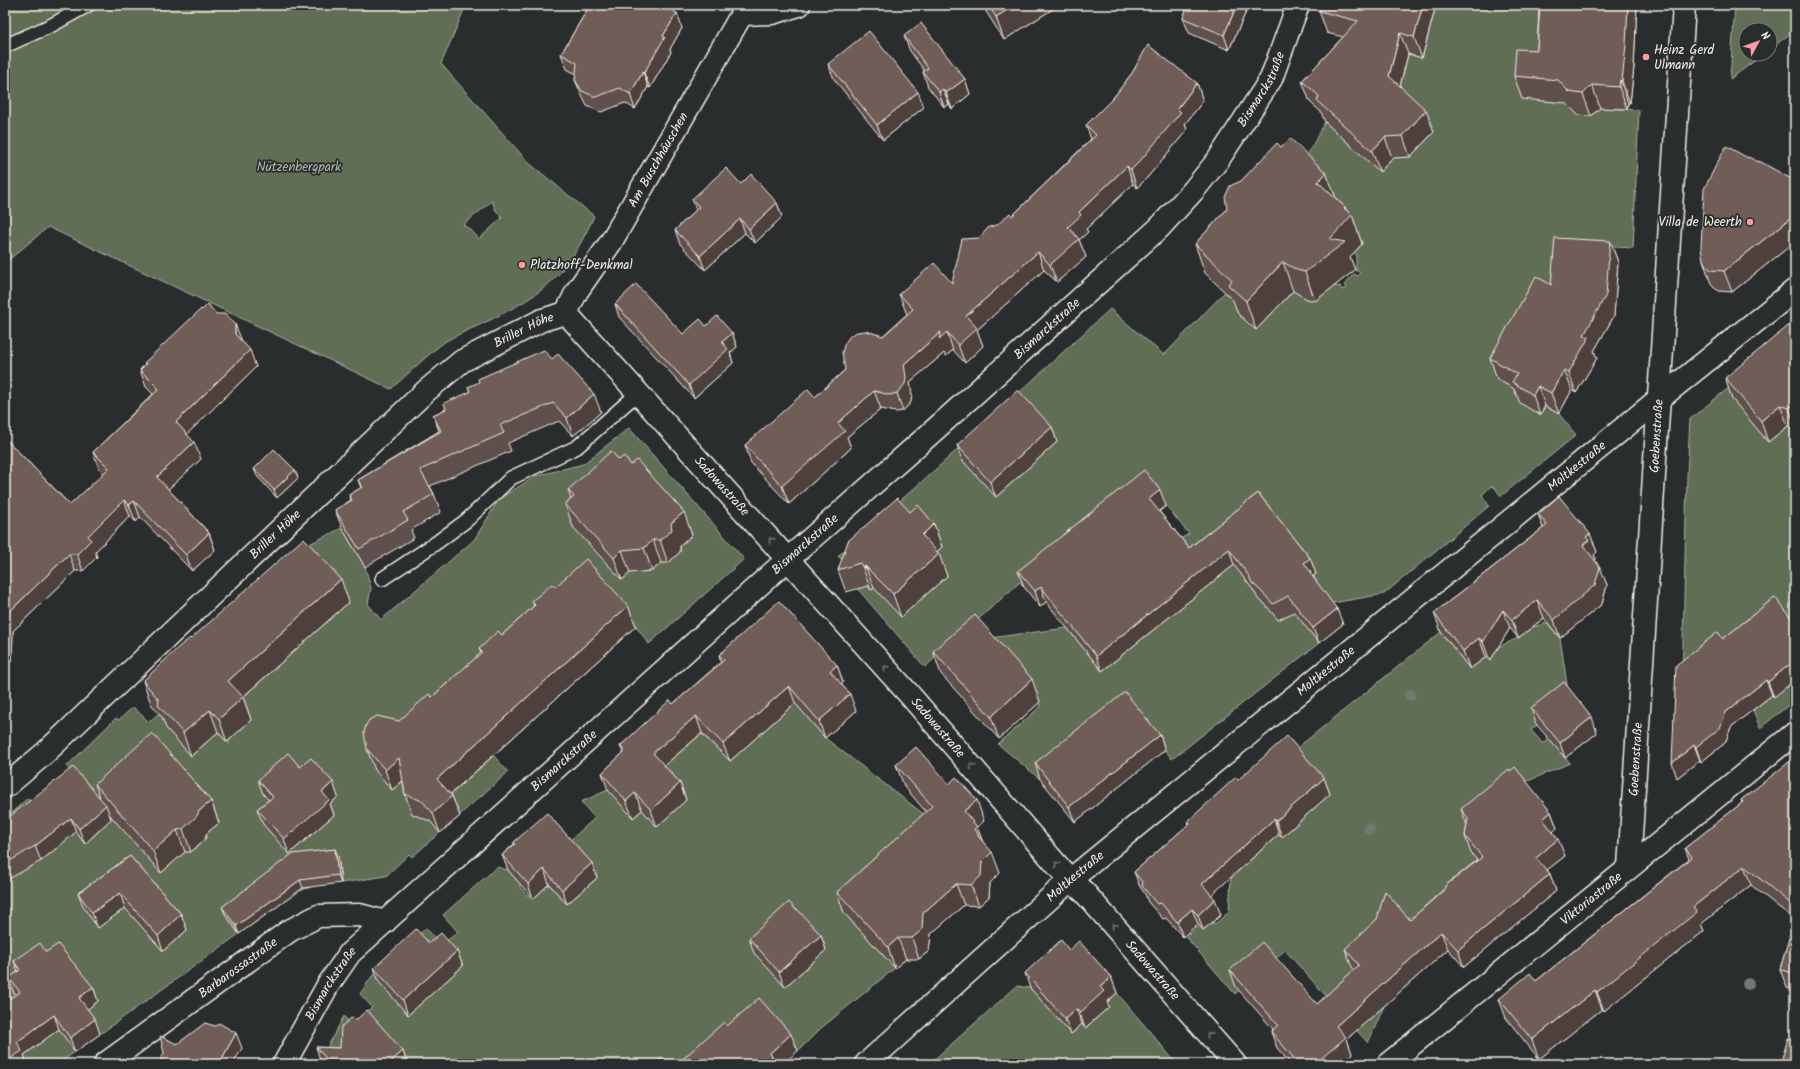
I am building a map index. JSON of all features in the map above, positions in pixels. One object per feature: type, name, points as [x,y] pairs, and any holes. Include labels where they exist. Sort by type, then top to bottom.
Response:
[{"type":"street","points":[[745,9],[772,13],[799,5]]},
{"type":"street","name":"Bismarckstraße","points":[[284,1064],[328,985],[350,953],[1159,228],[1193,191],[1218,160],[1271,79],[1298,5]]},
{"type":"street","name":"Goebenstraße","points":[[1629,867],[1684,5]]},
{"type":"street","name":"Am Buschhäuschen","points":[[566,313],[577,291],[611,242],[745,9]]},
{"type":"street","name":"Moltkestraße","points":[[866,1064],[1070,880],[1659,399],[1795,290]]},
{"type":"street","name":"Sadowastraße","points":[[566,313],[908,693],[1070,880],[1084,892],[1235,1064]]},
{"type":"street","name":"Briller Höhe","points":[[5,787],[45,754],[426,391],[462,361],[542,320],[566,313]]},
{"type":"street","name":"Viktoriastraße","points":[[1388,1064],[1795,733]]},
{"type":"street","name":"Barbarossastraße","points":[[105,1064],[289,931],[318,916],[360,915],[385,922]]},
{"type":"lane","points":[[5,46],[52,25],[88,5]]},
{"type":"lane","points":[[382,579],[436,543],[467,520],[511,478],[577,447],[638,393]]},
{"type":"green space","name":"Nützenbergpark","points":[[5,5],[466,5],[441,64],[529,163],[594,216],[575,253],[554,279],[527,300],[510,310],[446,341],[391,389],[48,227],[5,263]],"holes":[[[492,201],[495,209],[502,218],[479,239],[471,230],[463,225]]]},
{"type":"green space","points":[[1436,5],[1547,5],[1543,101],[1569,103],[1569,106],[1578,115],[1591,116],[1600,108],[1639,110],[1633,248],[1564,244],[1560,295],[1497,379],[1559,414],[1576,435],[1501,496],[1495,488],[1491,486],[1482,495],[1489,506],[1384,594],[1327,604],[1304,624],[1319,643],[1172,759],[1131,707],[1040,779],[998,744],[1041,706],[981,639],[1067,628],[1102,671],[1210,584],[1176,541],[1189,534],[1150,486],[1024,587],[1020,582],[925,667],[850,580],[851,568],[838,556],[946,460],[1110,309],[1164,355],[1225,292],[1243,309],[1298,286],[1303,297],[1312,300],[1324,287],[1340,286],[1342,290],[1346,288],[1344,285],[1354,274],[1358,276],[1360,272],[1356,271],[1356,254],[1354,252],[1362,244],[1301,167],[1325,122],[1380,172],[1392,158],[1411,157],[1399,89],[1408,54],[1422,58]]},
{"type":"green space","points":[[1735,5],[1795,5],[1795,30],[1778,43],[1778,22],[1738,22],[1738,62],[1753,62],[1730,79]]},
{"type":"green space","points":[[1736,382],[1741,387],[1731,396],[1768,442],[1788,426],[1795,429],[1795,631],[1682,684],[1687,476],[1690,419]]},
{"type":"green space","points":[[629,428],[744,559],[649,644],[636,626],[493,755],[508,772],[412,857],[409,854],[386,876],[341,883],[338,857],[309,860],[311,887],[297,892],[279,874],[225,914],[239,934],[100,1034],[59,1029],[75,1052],[58,1064],[27,1064],[5,1040],[5,818],[28,798],[39,812],[49,846],[53,851],[76,832],[85,843],[102,828],[67,766],[116,718],[119,720],[133,707],[149,722],[159,713],[167,722],[166,728],[173,735],[178,735],[194,753],[218,732],[229,744],[228,695],[301,548],[342,528],[365,567],[371,588],[368,604],[381,620],[474,540],[500,498],[536,476],[583,464]]},
{"type":"green space","points":[[1547,623],[1560,638],[1569,698],[1531,730],[1543,744],[1550,739],[1570,763],[1521,784],[1482,867],[1451,903],[1402,920],[1351,965],[1385,1004],[1368,1043],[1285,950],[1235,994],[1186,937],[1209,917],[1215,924],[1229,912],[1231,878],[1279,834],[1282,837],[1292,752],[1441,632],[1470,669],[1486,657],[1490,661],[1498,647],[1518,638],[1533,627]]},
{"type":"green space","points":[[803,676],[806,715],[825,738],[930,819],[948,820],[844,913],[895,968],[820,1029],[798,1051],[766,1015],[723,1064],[330,1064],[328,1046],[344,1016],[352,1027],[372,1007],[360,994],[370,979],[426,928],[441,945],[458,932],[443,915],[497,867],[508,870],[521,885],[519,886],[527,895],[537,895],[549,884],[567,904],[567,843],[595,818],[581,802],[608,790],[642,810],[657,826],[658,769],[702,734],[719,752]]},
{"type":"green space","points":[[1795,680],[1795,700],[1760,728],[1753,710],[1772,695],[1774,697]]},
{"type":"green space","points":[[1017,986],[1030,988],[1071,1034],[1082,1024],[1086,1028],[1106,1003],[1117,993],[1177,1064],[929,1064]]},
{"type":"building","points":[[590,5],[663,5],[677,13],[663,36],[665,37],[630,94],[620,88],[596,97],[582,91],[575,80],[577,63],[561,54]]},
{"type":"building","points":[[988,5],[1015,5],[996,17]]},
{"type":"building","points":[[1188,5],[1237,5],[1224,35],[1183,18]]},
{"type":"building","points":[[1321,5],[1423,5],[1414,37],[1400,33],[1389,76],[1426,110],[1403,136],[1385,137],[1372,151],[1317,101],[1319,96],[1302,81],[1358,21],[1319,11]]},
{"type":"building","points":[[1540,5],[1628,5],[1626,45],[1622,81],[1620,80],[1619,87],[1592,85],[1583,94],[1569,92],[1558,80],[1514,76],[1516,49],[1537,50]]},
{"type":"building","points":[[921,23],[965,79],[946,93],[943,89],[939,92],[923,72],[928,68],[904,36]]},
{"type":"building","points":[[869,31],[918,92],[877,125],[828,64]]},
{"type":"building","points":[[1148,45],[1197,83],[1177,109],[1181,112],[1140,161],[1131,170],[1127,166],[1079,212],[1081,215],[1068,227],[1079,239],[1050,265],[1038,252],[966,316],[977,328],[958,345],[947,332],[939,339],[941,332],[904,364],[906,377],[905,384],[897,393],[890,395],[874,391],[838,423],[845,431],[782,486],[745,445],[808,389],[815,397],[845,370],[842,352],[845,343],[850,336],[857,332],[866,331],[883,336],[913,309],[899,294],[934,263],[952,283],[962,239],[979,238],[989,227],[997,225],[1010,213],[1012,216],[1096,135],[1086,125],[1114,97],[1132,73]]},
{"type":"building","points":[[1290,138],[1326,173],[1318,182],[1352,215],[1330,239],[1345,242],[1305,272],[1297,270],[1283,262],[1246,301],[1228,285],[1232,280],[1195,244],[1227,209],[1225,197],[1230,186],[1241,181],[1277,143],[1281,147]]},
{"type":"building","name":"Villa de Weerth","points":[[1726,146],[1748,158],[1759,161],[1795,181],[1795,215],[1724,271],[1711,270],[1706,266],[1703,260],[1701,247],[1704,189]]},
{"type":"building","points":[[726,168],[741,184],[751,174],[777,203],[749,229],[740,219],[700,256],[675,230],[699,207],[692,199]]},
{"type":"building","points":[[1555,238],[1610,241],[1606,295],[1584,335],[1589,337],[1569,372],[1564,370],[1551,393],[1538,386],[1533,395],[1512,382],[1517,374],[1490,358],[1536,276],[1551,285]]},
{"type":"building","points":[[636,284],[683,334],[700,319],[706,326],[717,316],[732,333],[722,342],[728,349],[689,385],[615,304]]},
{"type":"building","points":[[208,304],[216,314],[226,314],[235,324],[235,334],[250,350],[176,422],[194,442],[157,477],[209,533],[186,555],[134,501],[129,505],[124,500],[88,536],[91,540],[77,554],[69,554],[7,614],[6,644],[5,438],[70,505],[109,468],[93,452],[159,389],[140,370],[146,364],[144,363]]},
{"type":"building","points":[[1793,322],[1795,326],[1795,404],[1789,408],[1780,405],[1761,421],[1725,378]]},
{"type":"building","points":[[544,350],[552,359],[558,354],[594,394],[567,418],[553,403],[500,425],[504,433],[420,470],[434,494],[403,512],[408,520],[359,549],[335,510],[352,500],[349,495],[362,487],[358,480],[441,431],[433,415],[446,409],[444,403],[470,392],[468,387],[479,382],[478,379]]},
{"type":"building","points":[[1018,390],[1052,427],[990,482],[957,445]]},
{"type":"building","points":[[274,449],[295,470],[274,490],[254,469]]},
{"type":"building","points":[[611,451],[619,460],[624,456],[631,465],[637,460],[684,512],[671,523],[672,530],[660,540],[653,540],[644,548],[622,550],[614,558],[565,504],[574,497],[568,490]]},
{"type":"building","points":[[1144,470],[1160,490],[1149,499],[1189,548],[1258,493],[1310,558],[1304,563],[1337,609],[1313,628],[1288,596],[1273,604],[1252,583],[1249,576],[1229,549],[1096,656],[1041,587],[1035,591],[1018,571]]},
{"type":"building","points":[[1559,496],[1590,534],[1586,537],[1589,540],[1583,545],[1600,567],[1595,585],[1554,620],[1537,600],[1512,620],[1503,610],[1483,642],[1479,638],[1463,651],[1434,613],[1547,525],[1538,514]]},
{"type":"building","points":[[897,498],[910,512],[918,505],[934,524],[922,535],[939,554],[893,594],[865,566],[863,568],[860,563],[838,570],[848,541]]},
{"type":"building","points":[[304,538],[341,579],[228,681],[243,697],[219,719],[210,710],[183,733],[158,705],[159,700],[143,681],[180,646],[190,638],[191,639]]},
{"type":"building","points":[[586,559],[628,606],[437,779],[452,796],[433,813],[422,801],[405,794],[399,758],[385,770],[367,749],[364,733],[369,720],[377,716],[399,721],[429,694],[432,697],[482,652],[479,649],[498,631],[502,635],[535,605],[532,601],[552,584],[555,587]]},
{"type":"building","points":[[1775,597],[1795,623],[1795,660],[1768,682],[1766,680],[1726,712],[1720,728],[1696,747],[1694,745],[1672,763],[1676,665],[1718,632],[1723,639]]},
{"type":"building","points":[[779,601],[837,665],[830,671],[850,694],[819,721],[789,686],[723,744],[696,716],[653,753],[680,783],[651,810],[635,793],[626,801],[602,773],[625,751],[620,746],[670,700],[673,704],[724,660],[719,655]]},
{"type":"building","points":[[975,615],[1032,679],[991,717],[933,651]]},
{"type":"building","points":[[1564,682],[1592,717],[1560,743],[1531,708]]},
{"type":"building","points":[[1125,692],[1160,735],[1069,807],[1035,763]]},
{"type":"building","points":[[152,733],[211,801],[199,811],[197,816],[183,829],[177,830],[153,851],[95,784]]},
{"type":"building","points":[[1287,736],[1324,778],[1276,821],[1274,819],[1202,884],[1215,899],[1198,915],[1192,909],[1177,922],[1161,903],[1157,904],[1142,886],[1143,883],[1134,872],[1190,823],[1188,821],[1236,777],[1238,780]]},
{"type":"building","points":[[916,747],[949,784],[956,777],[977,800],[964,811],[977,827],[974,829],[979,835],[978,836],[992,852],[982,862],[981,876],[971,885],[956,884],[923,913],[922,930],[912,938],[898,938],[888,947],[837,892],[932,806],[896,765]]},
{"type":"building","points":[[288,753],[300,767],[311,758],[333,782],[322,792],[329,800],[284,839],[257,809],[273,797],[258,780]]},
{"type":"building","points":[[1793,759],[1795,759],[1795,825],[1791,828],[1795,832],[1795,907],[1744,866],[1693,907],[1697,912],[1597,992],[1595,990],[1532,1040],[1499,999],[1530,973],[1536,981],[1692,857],[1685,848],[1743,802],[1741,800]]},
{"type":"building","points":[[73,767],[106,805],[79,829],[71,818],[35,846],[5,864],[5,820]]},
{"type":"building","points":[[1515,767],[1551,812],[1543,819],[1558,839],[1536,858],[1550,874],[1458,950],[1441,932],[1336,1026],[1346,1037],[1315,1064],[1299,1064],[1271,1032],[1278,1025],[1230,970],[1262,942],[1317,1004],[1359,965],[1345,949],[1377,919],[1385,891],[1410,920],[1446,888],[1445,886],[1482,857],[1465,836],[1468,818],[1461,809],[1509,769],[1510,771]]},
{"type":"building","points":[[547,813],[592,863],[562,890],[544,869],[528,884],[502,855],[515,844],[514,842]]},
{"type":"building","points":[[335,849],[338,875],[300,880],[236,926],[222,907],[292,854]]},
{"type":"building","points":[[130,856],[181,914],[158,936],[120,893],[92,913],[78,893]]},
{"type":"building","points":[[789,902],[821,935],[779,972],[749,938]]},
{"type":"building","points":[[1795,918],[1795,974],[1780,969]]},
{"type":"building","points":[[416,929],[429,943],[441,933],[457,951],[403,1000],[374,968]]},
{"type":"building","points":[[1061,940],[1069,950],[1079,941],[1111,977],[1100,987],[1104,991],[1080,1013],[1076,1009],[1065,1019],[1025,973]]},
{"type":"building","points":[[40,943],[46,952],[58,944],[93,987],[79,998],[95,1019],[70,1038],[54,1015],[17,1042],[22,1051],[5,1062],[5,1001],[20,992],[9,978],[20,970],[14,961]]},
{"type":"building","points":[[759,998],[791,1034],[770,1053],[776,1064],[677,1064],[724,1022],[727,1026]]},
{"type":"building","points":[[367,1010],[403,1051],[388,1064],[331,1064],[316,1047],[340,1048],[341,1027],[351,1018],[357,1019]]},
{"type":"building","points":[[205,1023],[215,1026],[219,1023],[236,1033],[219,1064],[158,1064],[164,1053],[160,1036],[177,1044]]},
{"type":"building","points":[[1788,1038],[1795,1041],[1795,1064],[1775,1064],[1782,1059]]},
{"type":"building","points":[[663,1057],[669,1064],[655,1064]]},
{"type":"building","points":[[912,1060],[916,1064],[908,1064]]},
{"type":"place","name":"Heinz Gerd Ulmann","points":[[1646,57]]},
{"type":"place","name":"Villa de Weerth","points":[[1750,222]]},
{"type":"place","name":"Platzhoff-Denkmal","points":[[522,265]]}]
